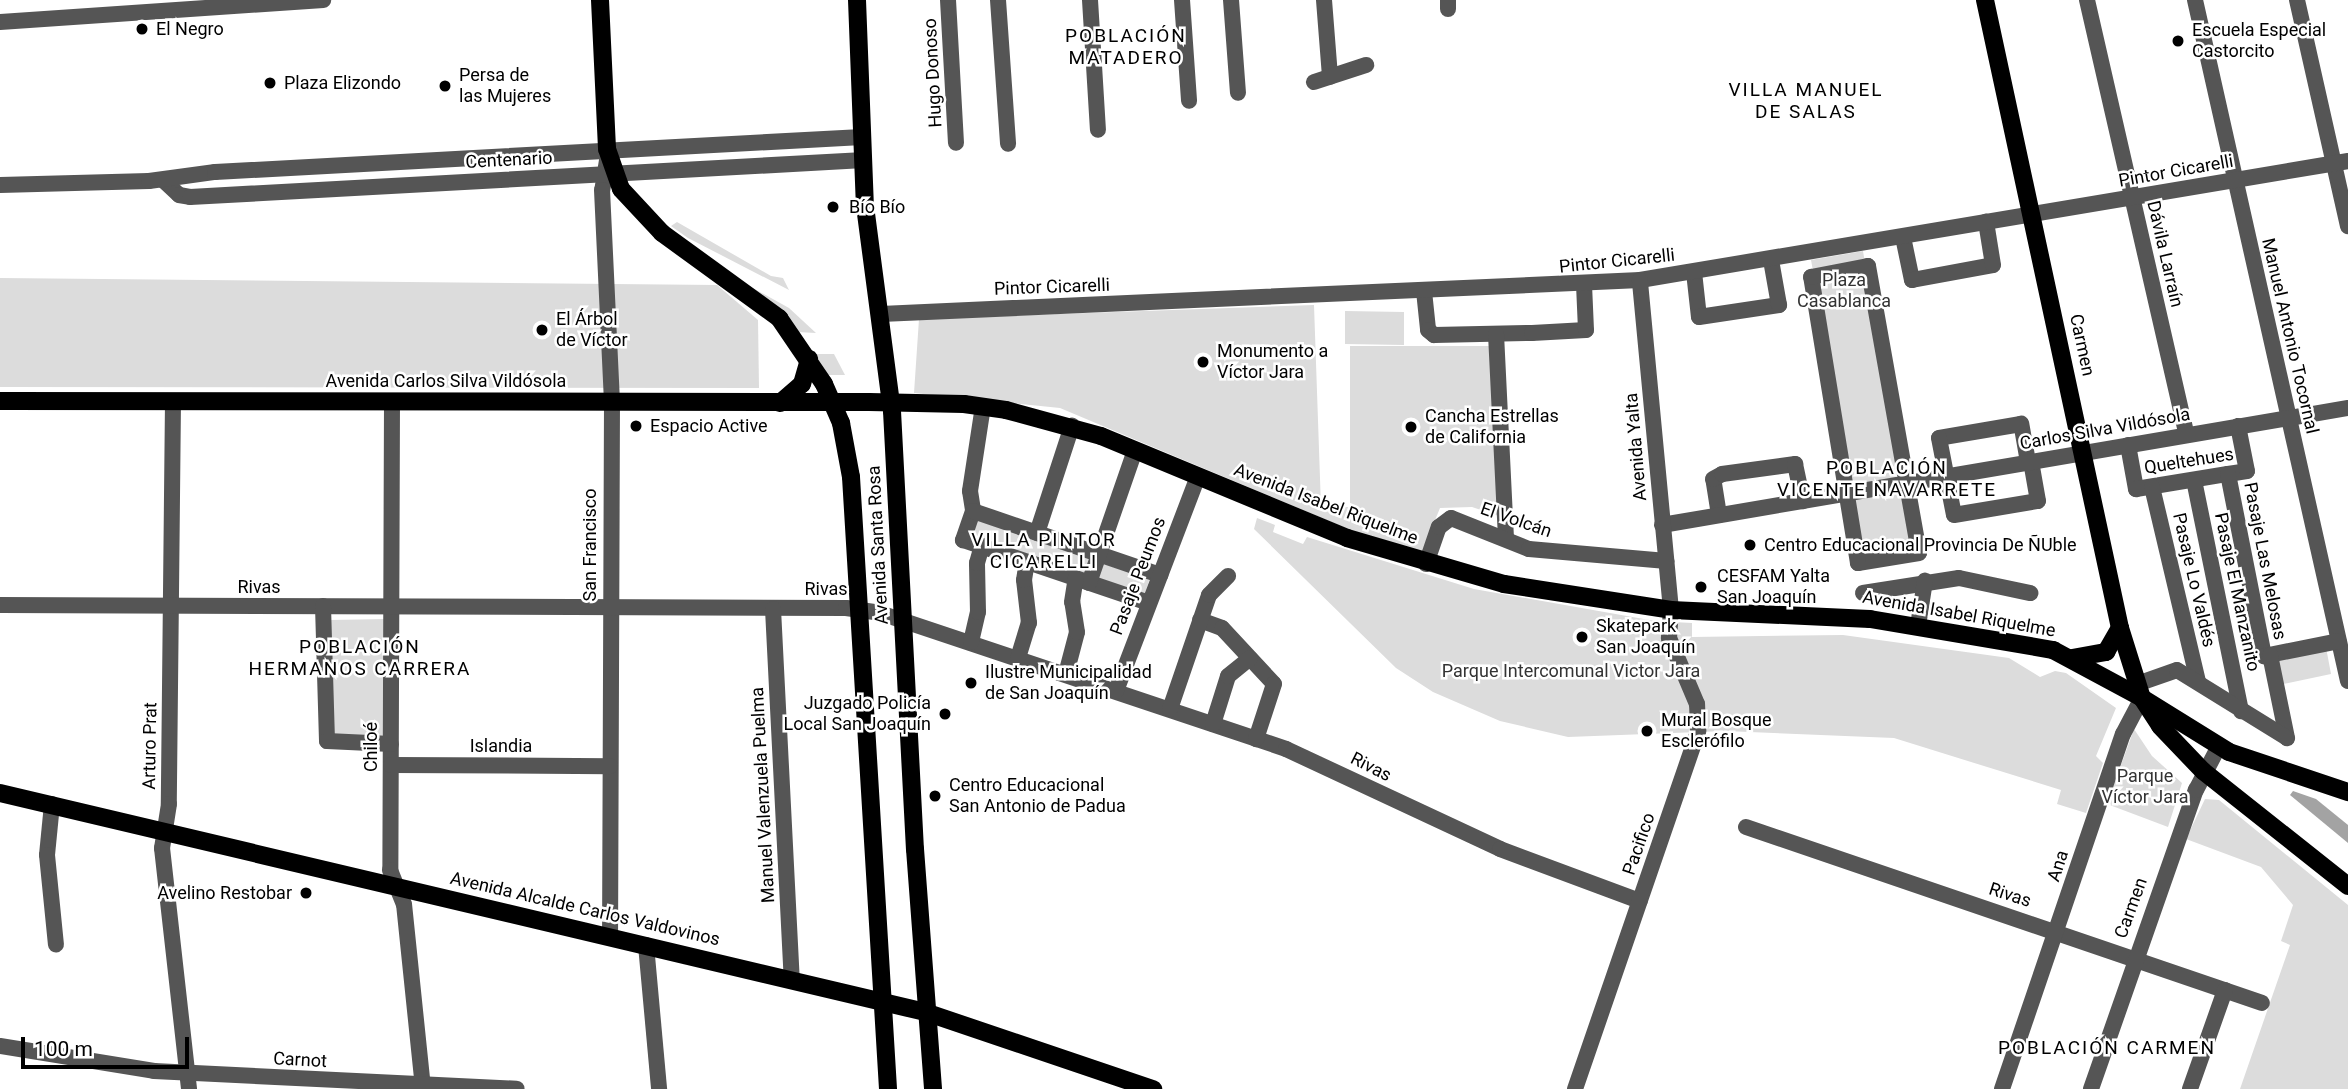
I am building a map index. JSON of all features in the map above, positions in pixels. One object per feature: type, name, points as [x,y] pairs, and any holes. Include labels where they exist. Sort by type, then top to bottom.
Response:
[{"type":"main road","name":"San Francisco","points":[[600,0],[608,174]]},
{"type":"main road","name":"Avenida Santa Rosa","points":[[857,0],[865,206],[891,403],[925,1012],[933,1089]]},
{"type":"main road","name":"Carmen","points":[[1985,0],[2120,628],[2139,691]]},
{"type":"main road","name":"Avenida Santa Rosa","points":[[608,174],[649,222],[768,308],[809,359],[834,403],[851,477],[880,1001],[888,1089]]},
{"type":"main road","points":[[780,403],[802,384],[809,359]]},
{"type":"main road","name":"Avenida Carlos Silva Vildósola","points":[[0,401],[891,403]]},
{"type":"main road","points":[[843,435],[850,415],[869,402]]},
{"type":"main road","name":"Avenida Isabel Riquelme","points":[[891,403],[984,406],[1072,426],[1347,538],[1426,564],[1561,595],[1671,610],[1850,617],[2042,648],[2071,657],[2139,691],[2219,746],[2245,760],[2348,792]]},
{"type":"main road","points":[[2071,657],[2106,652],[2120,628]]},
{"type":"main road","points":[[2139,691],[2160,726],[2203,771],[2348,886]]},
{"type":"main road","name":"Avenida Alcalde Carlos Valdovinos","points":[[0,793],[925,1012],[1153,1089]]},
{"type":"street","points":[[0,22],[153,6],[323,0]]},
{"type":"street","name":"Hugo Donoso","points":[[948,0],[956,143]]},
{"type":"street","points":[[998,0],[1008,144]]},
{"type":"street","points":[[1090,0],[1098,130]]},
{"type":"street","points":[[1182,0],[1189,101]]},
{"type":"street","points":[[1231,0],[1238,93]]},
{"type":"street","points":[[1324,0],[1322,80],[1366,65]]},
{"type":"street","name":"Dávila Larraín","points":[[2087,0],[2187,435]]},
{"type":"street","name":"Manuel Antonio Tocornal","points":[[2195,0],[2348,681]]},
{"type":"street","points":[[2297,0],[2341,162],[2348,226]]},
{"type":"street","name":"Centenario","points":[[0,185],[163,180],[215,172],[862,137]]},
{"type":"street","name":"Centenario","points":[[163,180],[179,195],[190,197],[864,160]]},
{"type":"street","name":"Pintor Cicarelli","points":[[881,314],[1584,285],[1640,280],[1772,260],[2341,162]]},
{"type":"street","name":"San Francisco","points":[[608,174],[612,402],[610,937]]},
{"type":"street","points":[[1903,237],[1912,280],[1993,265],[1986,222]]},
{"type":"street","points":[[1694,272],[1699,317],[1779,305],[1772,260]]},
{"type":"street","points":[[1868,266],[1905,483],[1919,553],[1858,563],[1811,277],[1868,266]]},
{"type":"street","name":"Avenida Yalta","points":[[1640,280],[1671,610]]},
{"type":"street","points":[[1424,291],[1428,330],[1434,335],[1496,334],[1586,330],[1584,285]]},
{"type":"street","points":[[1496,334],[1506,539]]},
{"type":"street","name":"Arturo Prat","points":[[173,401],[169,804],[163,831],[162,858],[188,1081]]},
{"type":"street","name":"Chiloé","points":[[392,402],[390,870],[405,910],[422,1087]]},
{"type":"street","points":[[984,406],[970,491],[973,511],[962,540],[1149,603]]},
{"type":"street","name":"Carlos Silva Vildósola","points":[[1662,525],[2348,408]]},
{"type":"street","points":[[2021,424],[2029,462],[2038,502],[1954,515],[1939,438],[2021,424]]},
{"type":"street","points":[[1037,533],[1072,426]]},
{"type":"street","name":"Queltehues","points":[[2128,445],[2136,489],[2247,471],[2238,426]]},
{"type":"street","points":[[1066,674],[1077,632],[1072,602],[1100,554],[1135,450]]},
{"type":"street","points":[[1718,515],[1713,479],[1730,473],[1795,464],[1803,501]]},
{"type":"street","name":"Pasaje Las Melosas","points":[[2228,474],[2287,738],[2241,711]]},
{"type":"street","name":"Pasaje Peumos","points":[[1116,691],[1198,476]]},
{"type":"street","name":"Pasaje El Manzanito","points":[[2194,480],[2241,711]]},
{"type":"street","name":"Pasaje Lo Valdés","points":[[2152,487],[2198,682]]},
{"type":"street","points":[[973,511],[1160,575]]},
{"type":"street","name":"El Volcán","points":[[1426,564],[1439,527],[1451,518],[1506,539],[1554,553],[1666,561]]},
{"type":"street","points":[[971,642],[978,612],[977,563],[982,546]]},
{"type":"street","points":[[1018,658],[1029,623],[1024,579],[1027,562]]},
{"type":"street","points":[[1170,709],[1209,595],[1228,576]]},
{"type":"street","points":[[1863,593],[1925,581],[1959,578],[2030,593]]},
{"type":"street","points":[[1918,626],[1925,581]]},
{"type":"street","name":"Rivas","points":[[0,605],[859,609],[902,618],[1286,748],[1500,849],[1640,901]]},
{"type":"street","points":[[323,606],[327,741],[391,744]]},
{"type":"street","name":"Manuel Valenzuela Puelma","points":[[773,609],[792,980]]},
{"type":"street","name":"Pacifico","points":[[1575,1089],[1698,731],[1697,704],[1671,651],[1671,610]]},
{"type":"street","points":[[1200,620],[1222,628],[1274,684],[1256,738]]},
{"type":"street","points":[[2267,655],[2343,651]]},
{"type":"street","points":[[1213,724],[1228,677],[1250,657]]},
{"type":"street","points":[[2139,691],[2168,670],[2178,670],[2241,711]]},
{"type":"street","name":"Ana","points":[[2002,1089],[2139,691]]},
{"type":"street","name":"Carmen","points":[[2091,1089],[2203,771],[2219,746]]},
{"type":"street","name":"Islandia","points":[[391,765],[610,766]]},
{"type":"street","points":[[52,804],[47,855],[56,945]]},
{"type":"street","name":"Rivas","points":[[1746,827],[2262,1003]]},
{"type":"street","points":[[646,945],[659,1089]]},
{"type":"street","points":[[2190,1089],[2225,990]]},
{"type":"street","name":"Carnot","points":[[0,1045],[188,1081],[517,1089]]},
{"type":"green space","points":[[677,222],[771,276],[783,278],[789,290],[688,238],[671,226]]},
{"type":"green space","name":"Plaza Casablanca","points":[[1863,251],[1903,492],[1917,550],[1865,558],[1811,260]]},
{"type":"green space","points":[[0,278],[717,285],[758,320],[759,388],[0,387]]},
{"type":"green space","points":[[742,282],[789,308],[816,333],[798,332]]},
{"type":"green space","points":[[1314,305],[1321,507],[1350,507],[1350,346],[1492,346],[1499,516],[1472,507],[1440,508],[1422,552],[1365,536],[1060,408],[914,393],[919,319]]},
{"type":"green space","points":[[1345,311],[1404,312],[1404,345],[1345,344]]},
{"type":"green space","points":[[815,354],[834,354],[845,375],[826,375]]},
{"type":"green space","points":[[974,514],[1151,575],[1143,599],[966,538]]},
{"type":"green space","name":"Parque Intercomunal Victor Jara","points":[[1257,518],[1275,525],[1273,532],[1303,544],[1307,537],[1474,589],[1655,621],[1692,623],[1692,637],[1843,635],[2009,658],[2040,677],[2055,671],[2066,673],[2116,708],[2096,756],[2103,763],[2086,813],[2057,804],[2061,790],[1894,738],[1725,731],[1568,737],[1500,721],[1433,692],[1396,668],[1254,529]]},
{"type":"green space","points":[[386,619],[384,739],[332,737],[330,620]]},
{"type":"green space","points":[[2325,642],[2331,674],[2279,685],[2272,653]]},
{"type":"green space","name":"Parque Víctor Jara","points":[[2134,729],[2152,756],[2182,783],[2168,827],[2107,804]]},
{"type":"green space","points":[[2205,799],[2219,800],[2348,905],[2348,1089],[2240,1089],[2290,945],[2281,941],[2293,905],[2261,867],[2186,839]]},
{"type":"shaded area","points":[[2293,791],[2316,799],[2348,825],[2348,843],[2290,795]]},
{"type":"place","name":"El Negro","points":[[142,29]]},
{"type":"place","name":"Escuela Especial Castorcito","points":[[2178,41]]},
{"type":"place","name":"Plaza Elizondo","points":[[270,83]]},
{"type":"place","name":"Persa de las Mujeres","points":[[445,86]]},
{"type":"place","name":"Bío Bío","points":[[833,207]]},
{"type":"place","name":"El Árbol de Víctor","points":[[542,330]]},
{"type":"place","name":"Monumento a Víctor Jara","points":[[1203,362]]},
{"type":"place","name":"Espacio Active","points":[[636,426]]},
{"type":"place","name":"Cancha Estrellas de California","points":[[1411,427]]},
{"type":"place","name":"Centro Educacional Provincia De ÑUble","points":[[1750,545]]},
{"type":"place","name":"CESFAM Yalta San Joaquín","points":[[1701,587]]},
{"type":"place","name":"Skatepark San Joaquín","points":[[1582,637]]},
{"type":"place","name":"Ilustre Municipalidad de San Joaquín","points":[[971,683]]},
{"type":"place","name":"Juzgado Policía Local San Joaquín","points":[[945,714]]},
{"type":"place","name":"Mural Bosque Esclerófilo","points":[[1647,731]]},
{"type":"place","name":"Centro Educacional San Antonio de Padua","points":[[935,796]]},
{"type":"place","name":"Avelino Restobar","points":[[306,893]]},
{"type":"district","name":"POBLACIÓN MATADERO","points":[[1126,47]]},
{"type":"district","name":"VILLA MANUEL DE SALAS","points":[[1806,101]]},
{"type":"district","name":"POBLACIÓN VICENTE NAVARRETE","points":[[1887,479]]},
{"type":"district","name":"VILLA PINTOR CICARELLI","points":[[1044,551]]},
{"type":"district","name":"POBLACIÓN HERMANOS CARRERA","points":[[360,658]]},
{"type":"district","name":"POBLACIÓN CARMEN","points":[[2107,1048]]}]
